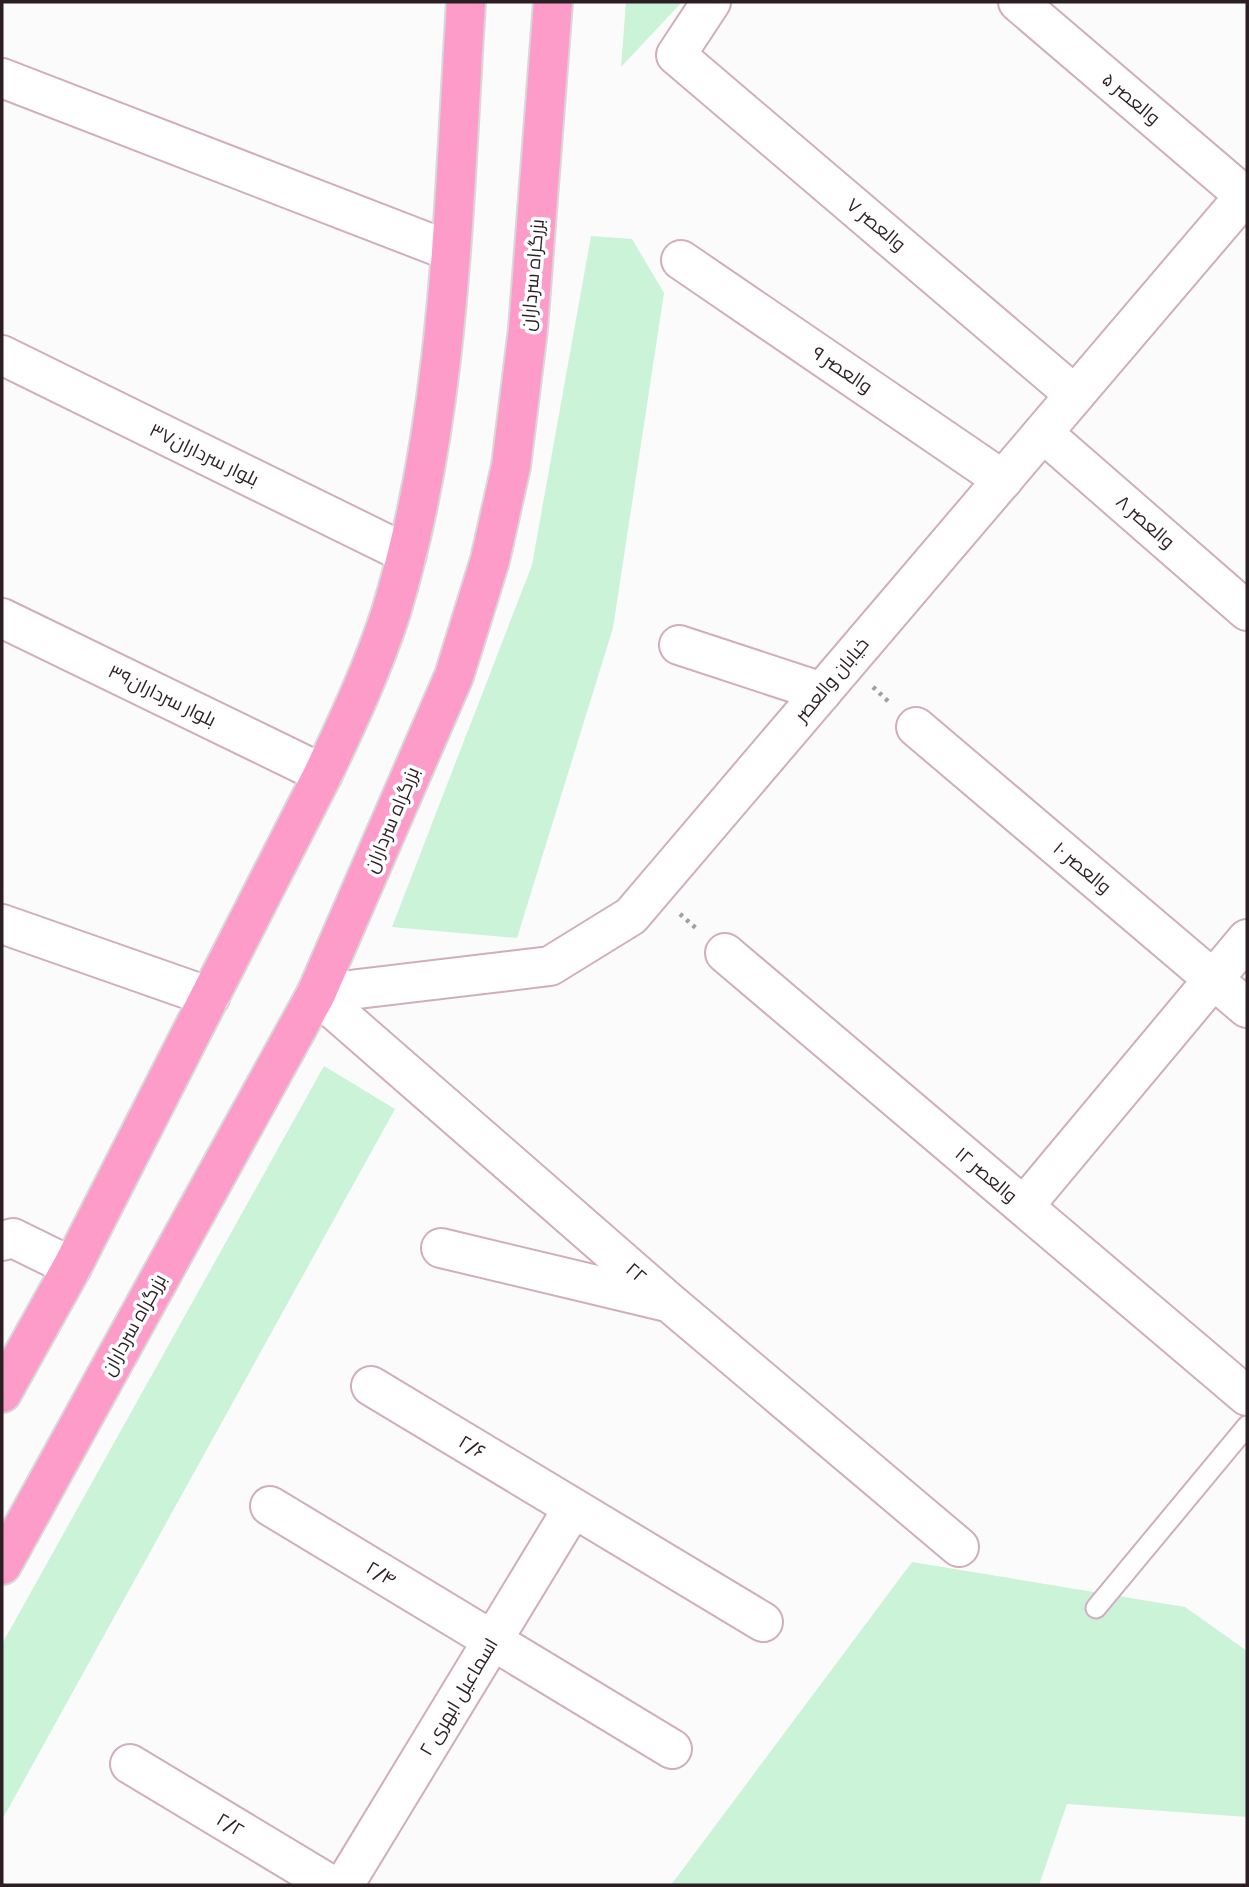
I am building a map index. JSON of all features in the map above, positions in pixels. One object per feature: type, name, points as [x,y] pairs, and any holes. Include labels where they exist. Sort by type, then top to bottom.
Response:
[{"type":"highway","points":[[2,1393],[72,1267],[323,774],[356,705],[390,614],[407,554],[428,449],[444,334],[466,2]]},
{"type":"highway","name":"بزرگراه سرداران","points":[[2,1564],[316,994],[454,676],[491,560],[511,466],[528,329],[554,2]]},
{"type":"street","name":"والعصر ۷","points":[[711,2],[676,55],[1075,395]]},
{"type":"street","name":"والعصر ۵","points":[[1018,2],[1241,212]]},
{"type":"street","points":[[2,78],[450,251]]},
{"type":"street","name":"خیابان والعصر","points":[[316,994],[550,966],[631,916],[1075,395],[1241,212]]},
{"type":"street","name":"والعصر ۹","points":[[681,260],[1003,480]]},
{"type":"street","name":"بلوار سرداران۳۷","points":[[2,355],[407,554]]},
{"type":"street","name":"والعصر ۸","points":[[1043,433],[1247,611]]},
{"type":"street","name":"بلوار سرداران۳۹","points":[[2,618],[323,774]]},
{"type":"street","points":[[679,645],[822,692]]},
{"type":"street","name":"والعصر ۱۰","points":[[916,727],[1247,1008]]},
{"type":"street","points":[[2,923],[210,998]]},
{"type":"street","points":[[1024,1206],[1247,939]]},
{"type":"street","name":"والعصر ۱۲","points":[[725,953],[1247,1395]]},
{"type":"street","name":"۲۲","points":[[316,994],[670,1303],[959,1547]]},
{"type":"street","points":[[2,1241],[13,1238],[72,1267]]},
{"type":"street","points":[[441,1248],[670,1303]]},
{"type":"street","name":"۲/۶","points":[[371,1386],[763,1622]]},
{"type":"street","name":"۲/۴","points":[[270,1506],[672,1749]]},
{"type":"street","name":"اسماعیل ابهری ۲","points":[[344,1885],[573,1508]]},
{"type":"street","name":"۲/۲","points":[[130,1764],[331,1885]]},
{"type":"lane","points":[[1096,1608],[1247,1426]]},
{"type":"path","points":[[847,663],[916,727]]},
{"type":"path","points":[[652,891],[725,953]]},
{"type":"green space","points":[[626,2],[682,2],[621,67]]},
{"type":"green space","points":[[591,236],[632,239],[664,293],[613,628],[517,938],[392,927],[532,565]]},
{"type":"green space","points":[[324,1066],[395,1109],[2,1820],[2,1644]]},
{"type":"green space","points":[[912,1562],[1185,1607],[1247,1651],[1247,1817],[1067,1804],[1039,1885],[671,1885]]}]
